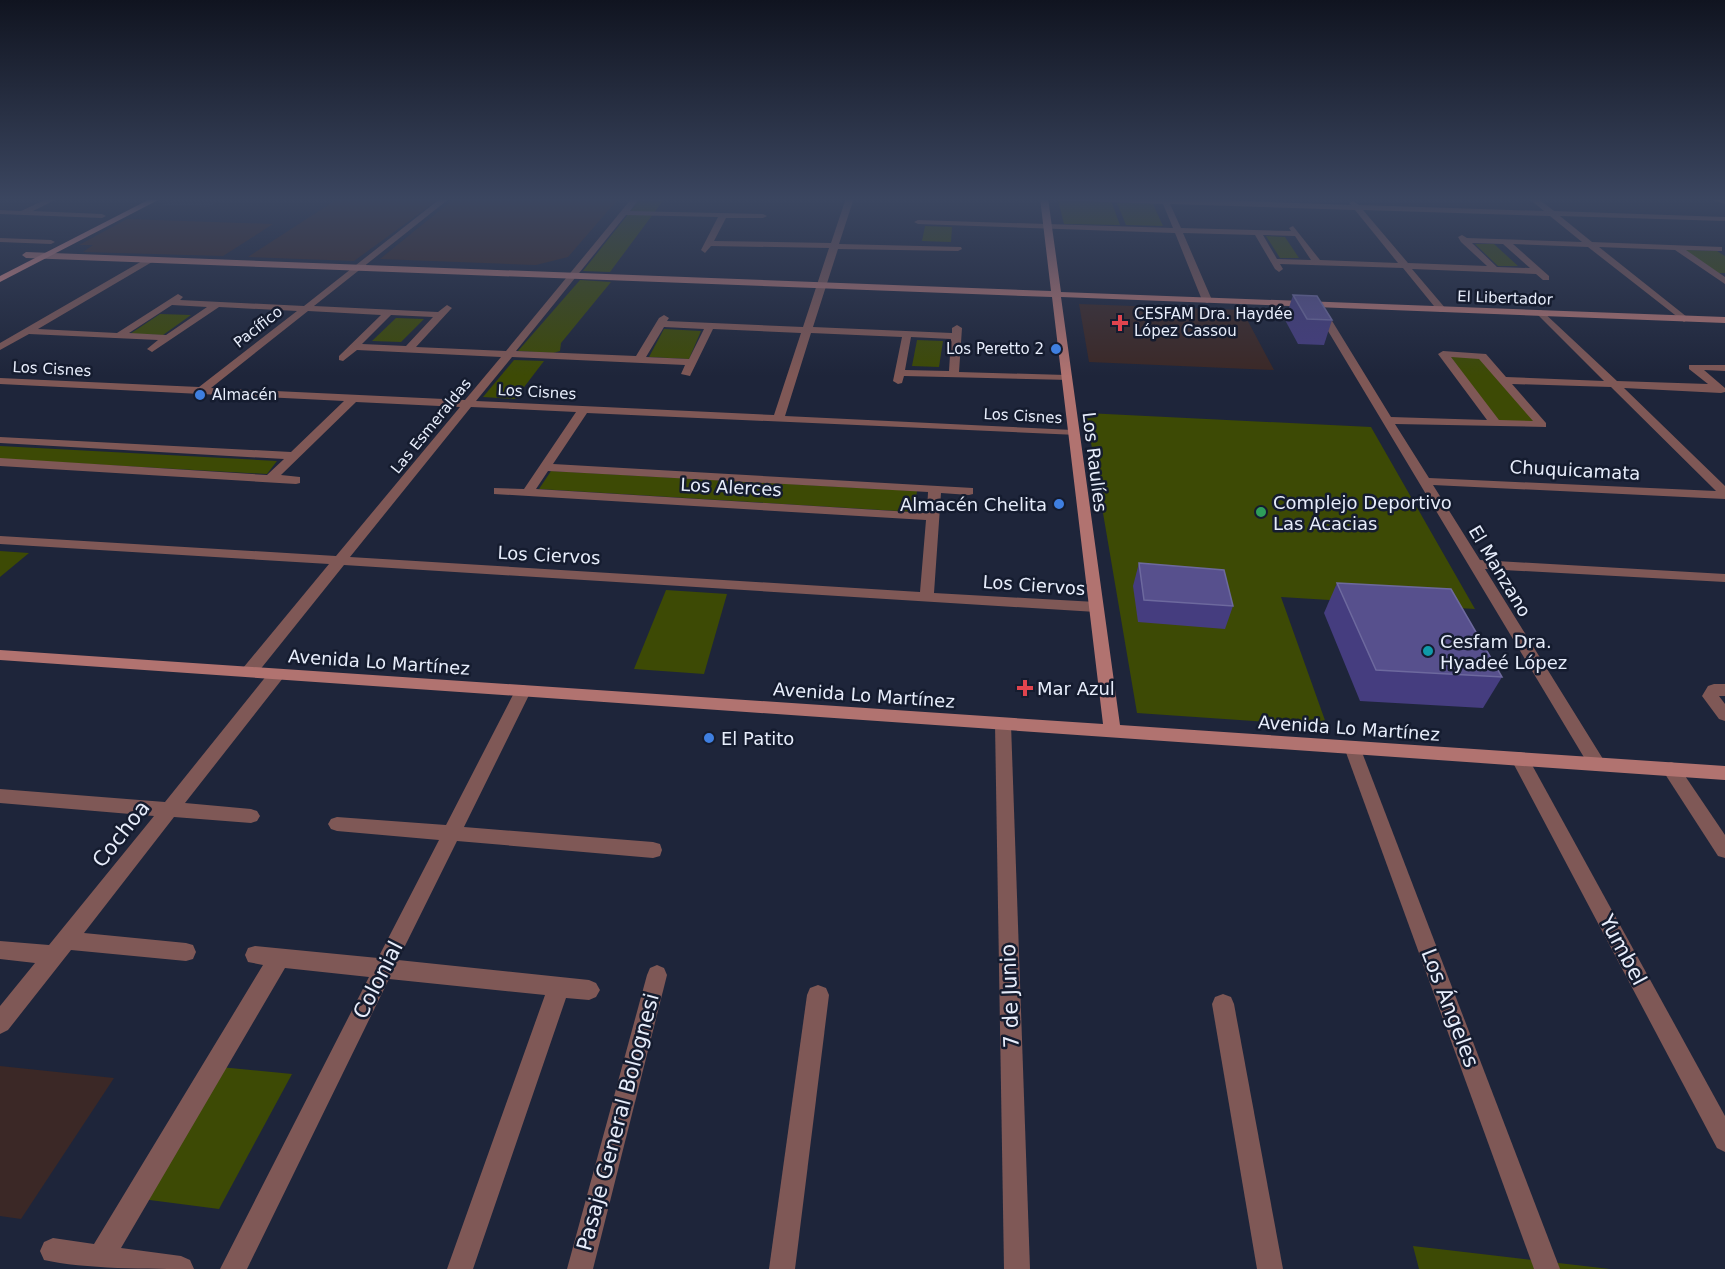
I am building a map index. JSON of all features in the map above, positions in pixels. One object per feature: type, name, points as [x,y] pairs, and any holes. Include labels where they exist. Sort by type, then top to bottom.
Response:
[{"type":"main road","points":[[0,268],[22,257]]},
{"type":"main road","points":[[0,279],[44,257]]},
{"type":"street","name":"El Libertador","points":[[77,257],[1725,320]]},
{"type":"street","name":"Pacífico","points":[[201,391],[371,257]]},
{"type":"street","name":"Las Esmeraldas","points":[[249,672],[588,257]]},
{"type":"street","points":[[778,419],[831,257]]},
{"type":"street","name":"Los Raulíes","points":[[1051,257],[1112,731]]},
{"type":"street","points":[[1189,257],[1207,300]]},
{"type":"street","points":[[1272,257],[1276,265],[1317,262],[1537,270]]},
{"type":"street","points":[[1314,257],[1317,262]]},
{"type":"street","points":[[1398,257],[1441,309]]},
{"type":"street","points":[[1482,257],[1494,269]]},
{"type":"street","points":[[1523,257],[1546,278]]},
{"type":"street","points":[[1607,257],[1684,319]]},
{"type":"street","points":[[1691,257],[1723,278]]},
{"type":"street","points":[[0,347],[149,260]]},
{"type":"street","points":[[117,336],[180,295]]},
{"type":"street","points":[[170,302],[305,309],[444,312],[408,350]]},
{"type":"street","points":[[152,349],[216,304]]},
{"type":"street","name":"El Manzano","points":[[1317,305],[1597,764]]},
{"type":"street","points":[[343,358],[389,312]]},
{"type":"street","points":[[1542,313],[1725,494]]},
{"type":"street","points":[[640,359],[663,320],[710,326],[807,331],[907,334],[956,332],[954,374]]},
{"type":"street","points":[[686,374],[710,326]]},
{"type":"street","points":[[26,332],[168,338]]},
{"type":"street","points":[[907,334],[898,378],[954,374],[1066,378]]},
{"type":"street","points":[[353,347],[692,362]]},
{"type":"street","points":[[1387,420],[1496,424],[1542,425],[1482,356],[1443,354],[1496,424]]},
{"type":"street","points":[[1721,391],[1693,367],[1725,368]]},
{"type":"street","points":[[1502,380],[1721,391]]},
{"type":"street","name":"Los Cisnes","points":[[0,381],[1073,434]]},
{"type":"street","points":[[271,478],[353,398]]},
{"type":"street","points":[[527,493],[583,410]]},
{"type":"street","points":[[0,440],[294,456]]},
{"type":"street","points":[[0,462],[296,480]]},
{"type":"street","name":"Los Alerces","points":[[544,467],[969,491]]},
{"type":"street","name":"Chuquicamata","points":[[1424,481],[1725,494]]},
{"type":"street","points":[[927,596],[935,489]]},
{"type":"street","name":"Los Alerces","points":[[498,491],[933,516]]},
{"type":"street","name":"Los Ciervos","points":[[0,540],[1096,607]]},
{"type":"street","points":[[1475,564],[1725,578]]},
{"type":"street","name":"Avenida Lo Martínez","points":[[0,655],[1725,773]]},
{"type":"street","name":"Cochoa","points":[[0,1023],[277,674]]},
{"type":"street","points":[[1725,690],[1714,690],[1710,696],[1725,715]]},
{"type":"street","name":"Colonial","points":[[233,1269],[523,691]]},
{"type":"street","name":"7 de Junio","points":[[1003,724],[1017,1269]]},
{"type":"street","name":"Los Ángeles","points":[[1352,747],[1547,1269]]},
{"type":"street","name":"Yumbel","points":[[1520,759],[1725,1140]]},
{"type":"street","points":[[1671,769],[1725,850]]},
{"type":"street","points":[[0,796],[251,816]]},
{"type":"street","points":[[337,824],[653,850]]},
{"type":"street","points":[[0,950],[60,947],[186,952]]},
{"type":"street","points":[[255,955],[589,990]]},
{"type":"street","points":[[100,1258],[279,958]]},
{"type":"street","name":"Pasaje General Bolognesi","points":[[580,1269],[657,975]]},
{"type":"street","points":[[460,1269],[559,987]]},
{"type":"street","points":[[782,1269],[818,995]]},
{"type":"street","points":[[1223,1004],[1270,1269]]},
{"type":"street","points":[[53,1251],[180,1269]]},
{"type":"shaded area","points":[[254,257],[359,257],[354,261]]},
{"type":"shaded area","points":[[382,257],[567,257],[536,265],[380,259]]},
{"type":"shaded area","points":[[1079,304],[1242,310],[1274,370],[1089,362]]},
{"type":"shaded area","points":[[0,1066],[114,1078],[21,1219],[0,1216]]},
{"type":"green space","points":[[594,257],[621,257],[610,272],[583,271]]},
{"type":"green space","points":[[1489,257],[1508,257],[1518,266],[1498,266]]},
{"type":"green space","points":[[1694,257],[1725,257],[1725,273],[1716,273]]},
{"type":"green space","points":[[580,280],[611,282],[561,343],[560,351],[553,353],[518,351]]},
{"type":"green space","points":[[160,314],[191,315],[163,335],[130,334]]},
{"type":"green space","points":[[396,318],[424,319],[401,342],[372,341]]},
{"type":"green space","points":[[664,329],[701,331],[689,359],[649,357]]},
{"type":"green space","points":[[917,340],[943,341],[939,367],[912,366]]},
{"type":"green space","points":[[1443,354],[1482,356],[1542,425],[1496,424]]},
{"type":"green space","points":[[514,360],[544,361],[515,399],[483,397]]},
{"type":"green space","name":"Complejo Deportivo Las Acacias","points":[[1086,413],[1371,427],[1475,609],[1281,597],[1327,726],[1137,713]]},
{"type":"green space","points":[[0,446],[277,461],[267,474],[0,459]]},
{"type":"green space","points":[[551,471],[917,491],[914,512],[539,489]]},
{"type":"green space","points":[[0,551],[29,553],[0,577]]},
{"type":"green space","points":[[666,590],[727,594],[704,674],[634,669]]},
{"type":"green space","points":[[220,1067],[292,1074],[219,1209],[142,1199]]},
{"type":"green space","points":[[1413,1246],[1610,1269],[1419,1269]]},
{"type":"building","points":[[1293,295],[1317,296],[1332,320],[1307,319]]},
{"type":"building","points":[[1139,563],[1224,570],[1233,606],[1144,600]]},
{"type":"building","points":[[1337,583],[1451,589],[1502,677],[1376,670]]},
{"type":"place","name":"CESFAM Dra. Haydée López Cassou","points":[[1120,323]]},
{"type":"place","name":"Los Peretto 2","points":[[1056,349]]},
{"type":"place","name":"Almacén","points":[[200,395]]},
{"type":"place","name":"Almacén Chelita","points":[[1059,504]]},
{"type":"place","name":"Complejo Deportivo Las Acacias","points":[[1261,512]]},
{"type":"place","name":"Cesfam Dra. Hyadeé López","points":[[1428,651]]},
{"type":"place","name":"Mar Azul","points":[[1025,688]]},
{"type":"place","name":"El Patito","points":[[709,738]]}]
